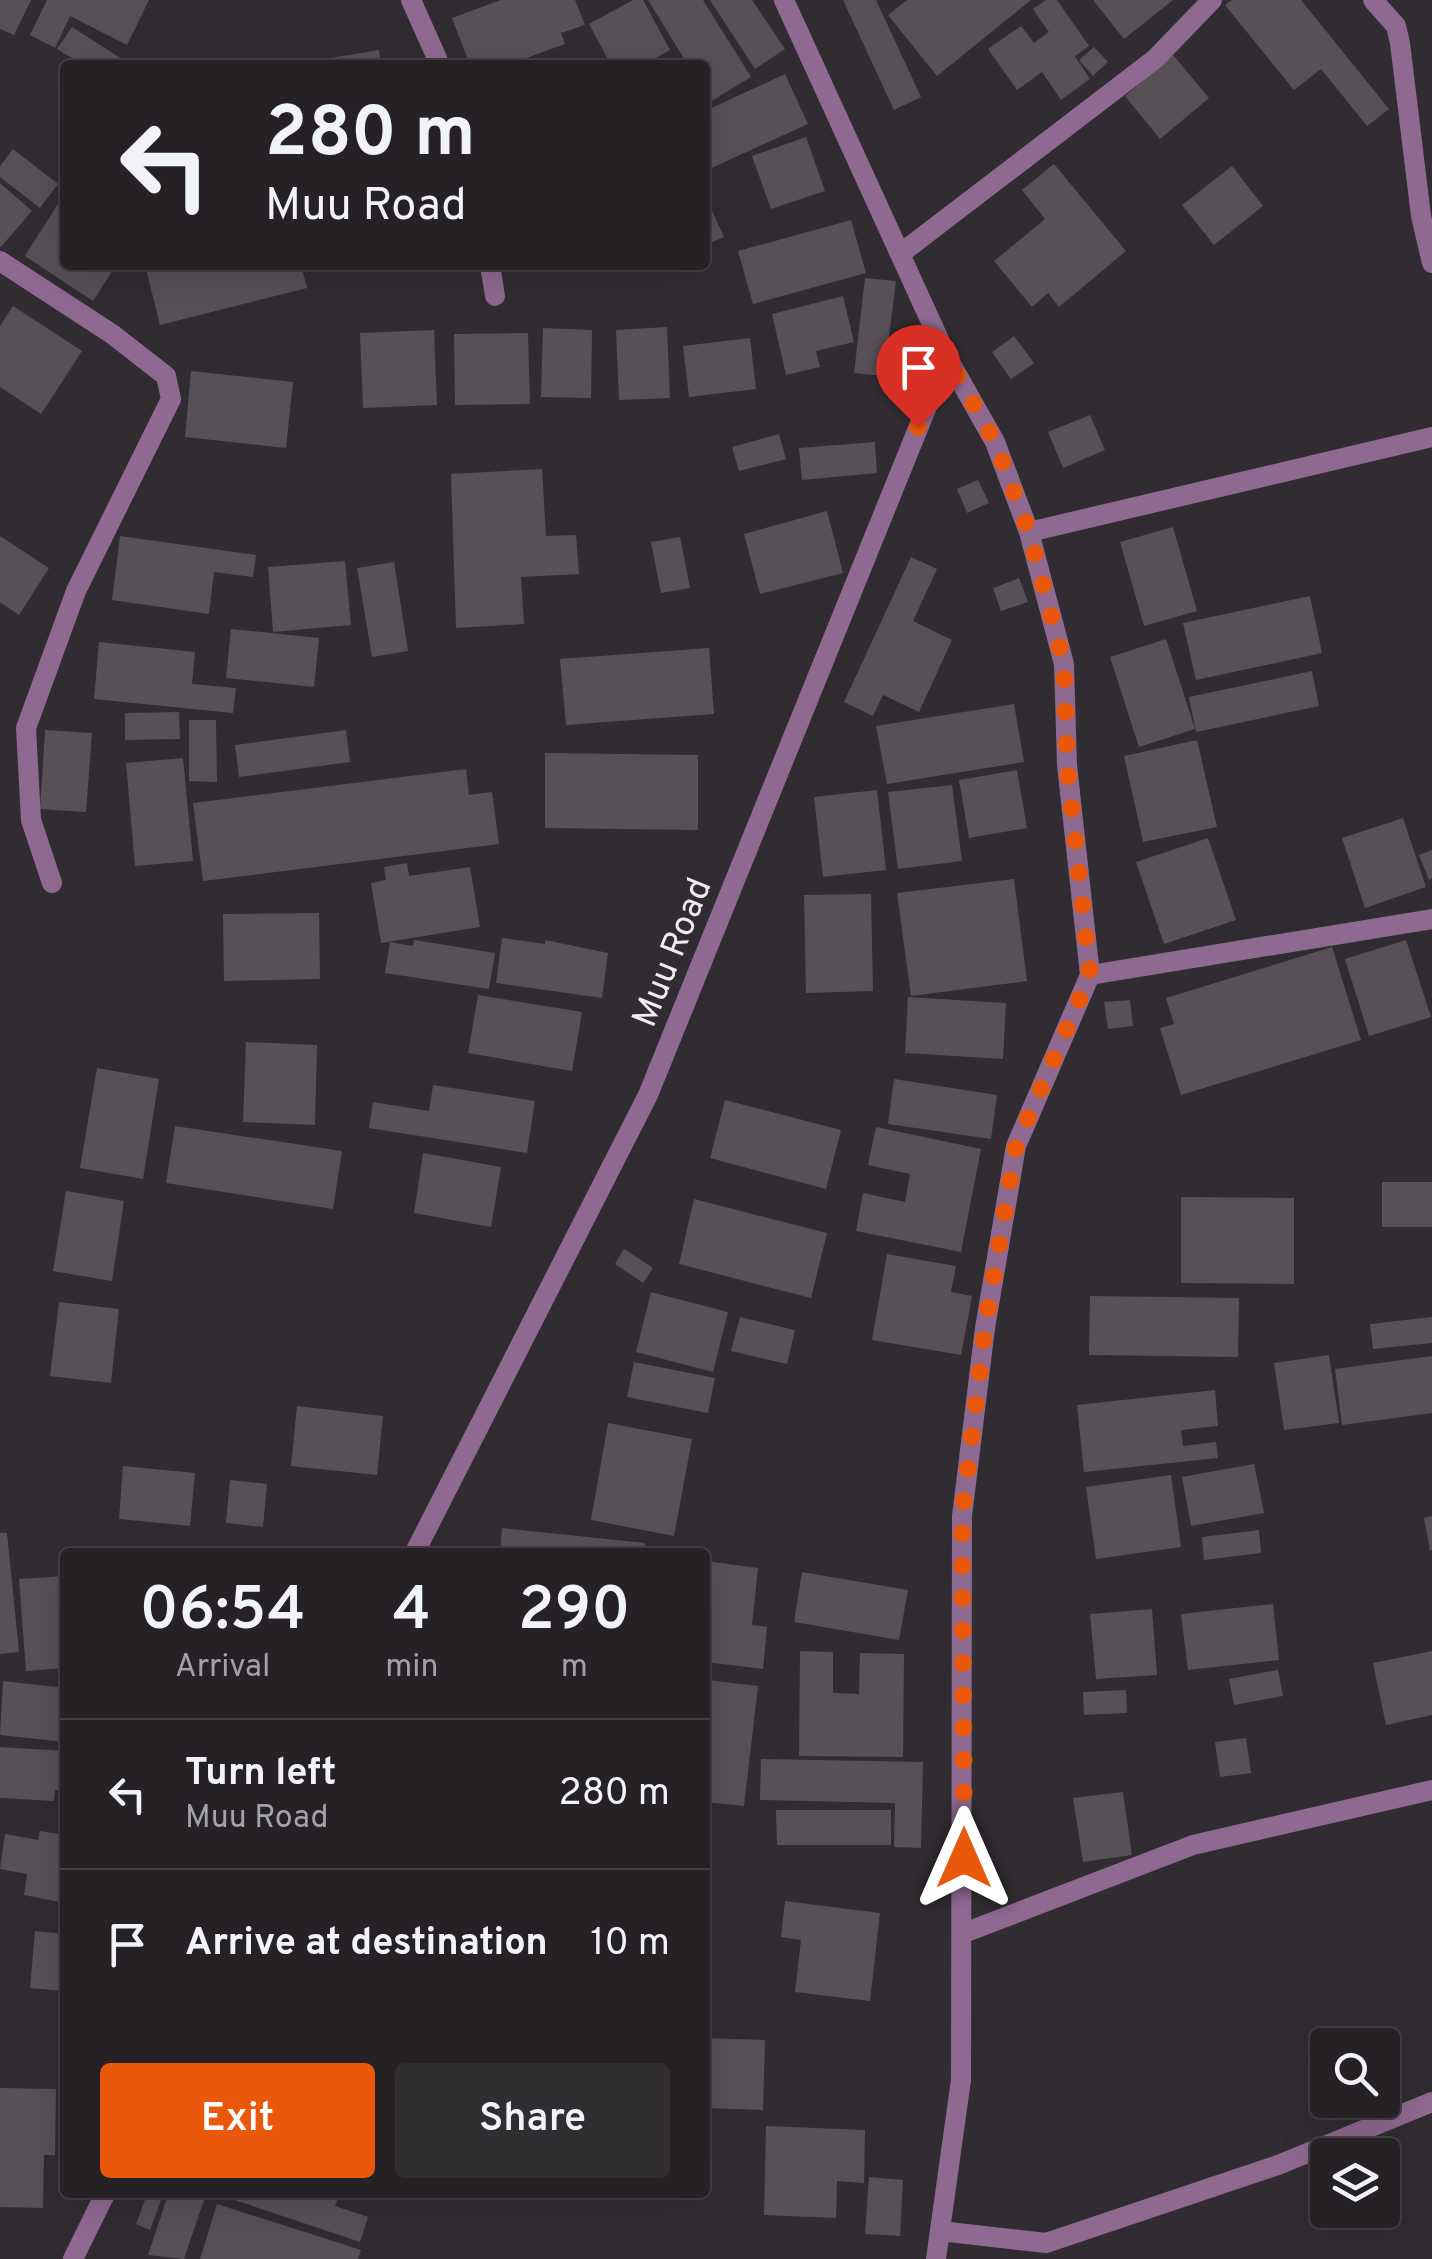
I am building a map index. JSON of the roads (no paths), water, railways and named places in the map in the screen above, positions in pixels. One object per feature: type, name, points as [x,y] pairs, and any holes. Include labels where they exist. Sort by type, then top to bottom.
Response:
[{"type":"street","points":[[411,0],[438,60]]},
{"type":"street","points":[[784,0],[947,357],[995,442],[1029,532],[1064,664],[1067,765],[1090,975],[1016,1146],[985,1328],[962,1516],[961,2080],[936,2259]]},
{"type":"street","points":[[900,254],[1155,59],[1212,0]]},
{"type":"street","points":[[1373,0],[1396,26],[1400,43],[1421,216],[1432,262]]},
{"type":"street","points":[[0,261],[112,334],[166,376],[171,399],[76,592],[26,728],[31,820],[52,883]]},
{"type":"street","points":[[491,270],[495,296]]},
{"type":"street","name":"Muu Road","points":[[417,1548],[648,1096],[947,357]]},
{"type":"street","points":[[1029,532],[1432,436]]},
{"type":"street","points":[[1090,975],[1432,919]]},
{"type":"street","points":[[964,1934],[1193,1844],[1432,1790]]},
{"type":"street","points":[[940,2231],[1046,2242],[1278,2165],[1432,2102]]},
{"type":"street","points":[[73,2259],[103,2198]]}]
